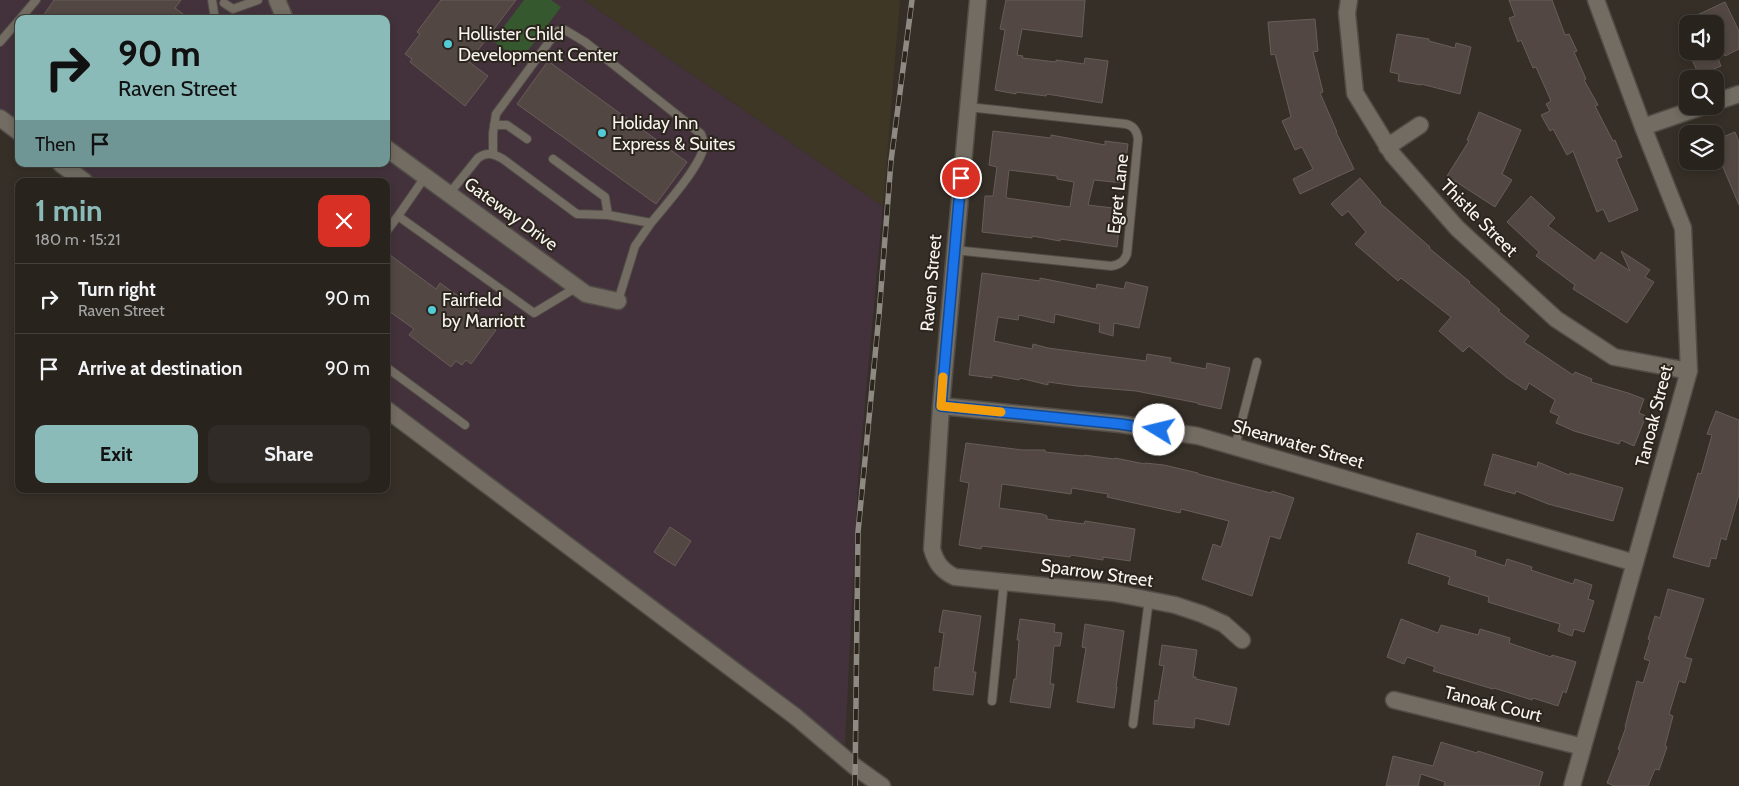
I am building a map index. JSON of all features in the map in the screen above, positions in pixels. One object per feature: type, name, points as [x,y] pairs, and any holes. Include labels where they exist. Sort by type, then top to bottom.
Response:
[{"type":"street","points":[[276,0],[282,15]]},
{"type":"street","name":"Raven Street","points":[[941,568],[935,559],[932,549],[941,406],[978,0]]},
{"type":"street","name":"Thistle Street","points":[[1349,0],[1347,12],[1355,93],[1392,155],[1456,228],[1556,319],[1614,357],[1689,371]]},
{"type":"street","name":"Tanoak Street","points":[[1572,786],[1689,371],[1683,228],[1596,0]]},
{"type":"street","points":[[1724,99],[1739,94]]},
{"type":"street","points":[[1643,127],[1679,115]]},
{"type":"street","points":[[0,118],[15,129]]},
{"type":"street","points":[[1387,147],[1420,124]]},
{"type":"street","name":"Gateway Drive","points":[[390,151],[586,294],[618,301]]},
{"type":"street","points":[[65,167],[80,178]]},
{"type":"street","name":"Shearwater Street","points":[[941,406],[1120,424],[1198,436],[1635,563]]},
{"type":"street","points":[[390,412],[796,717],[854,766],[882,786]]},
{"type":"street","name":"Sparrow Street","points":[[941,568],[955,577],[1114,593],[1175,605],[1224,624],[1242,640]]},
{"type":"street","name":"Tanoak Court","points":[[1394,700],[1583,747]]},
{"type":"lane","points":[[23,15],[36,0]]},
{"type":"lane","points":[[212,3],[224,1],[233,9],[258,0]]},
{"type":"lane","points":[[0,42],[15,24]]},
{"type":"lane","points":[[493,154],[496,114],[557,31],[565,30],[585,42],[701,134],[704,145],[694,169],[634,246],[618,301]]},
{"type":"lane","name":"Egret Lane","points":[[954,250],[1111,266],[1117,265],[1127,254],[1138,139],[1136,130],[1132,125],[968,107]]},
{"type":"lane","points":[[494,125],[506,125],[526,139]]},
{"type":"lane","points":[[449,194],[478,158],[483,154],[493,154],[503,159],[576,214],[608,215],[651,224]]},
{"type":"lane","points":[[553,159],[605,197],[608,215]]},
{"type":"lane","points":[[390,227],[425,177]]},
{"type":"lane","points":[[398,216],[534,313],[577,287]]},
{"type":"lane","points":[[1235,447],[1258,362]]},
{"type":"lane","points":[[390,370],[465,425]]},
{"type":"lane","points":[[992,701],[1004,582]]},
{"type":"lane","points":[[1133,724],[1149,600]]},
{"type":"shaded area","points":[[0,0],[584,0],[883,206],[858,481],[845,745],[580,556],[390,411],[390,178],[84,178],[70,167],[390,167],[390,15],[15,15],[15,125],[0,114]]},
{"type":"shaded area","points":[[584,0],[900,0],[883,206]]},
{"type":"green space","points":[[524,0],[551,0],[561,7],[520,61],[493,41]]},
{"type":"building","points":[[54,0],[181,0],[175,8],[185,15],[44,15]]},
{"type":"building","name":"Hollister Child Development Center","points":[[441,0],[516,0],[469,62],[488,76],[465,106],[410,62],[412,59],[405,54],[420,34],[417,32]]},
{"type":"building","points":[[1006,0],[1085,0],[1082,37],[1022,29],[1017,55],[1023,56],[1022,58],[1084,64],[1085,58],[1108,61],[1102,103],[1047,94],[1046,96],[1016,92],[1016,94],[995,90],[1005,30],[1000,29]]},
{"type":"building","points":[[1509,0],[1552,0],[1565,35],[1569,34],[1577,51],[1574,52],[1586,79],[1584,80],[1598,105],[1595,106],[1613,141],[1615,140],[1622,157],[1616,159],[1638,210],[1609,222],[1603,209],[1597,212],[1573,151],[1567,155],[1553,129],[1550,131],[1541,115],[1550,111],[1546,104],[1551,101],[1536,67],[1533,68],[1521,40],[1518,42],[1509,18],[1515,16]]},
{"type":"building","points":[[1725,2],[1739,31],[1739,49],[1725,56],[1724,54],[1724,15],[1697,15]]},
{"type":"building","points":[[1315,19],[1318,51],[1313,52],[1323,92],[1320,93],[1354,169],[1300,194],[1293,179],[1313,169],[1302,147],[1295,150],[1282,121],[1291,117],[1275,54],[1271,55],[1268,22]]},
{"type":"building","points":[[1397,34],[1429,39],[1429,41],[1455,48],[1456,43],[1471,47],[1460,94],[1421,84],[1398,81],[1399,74],[1390,72]]},
{"type":"building","points":[[1692,60],[1719,60],[1721,66],[1711,70],[1697,70]]},
{"type":"building","name":"Holiday Inn Express & Suites","points":[[548,61],[687,162],[656,204],[517,104]]},
{"type":"building","points":[[1479,112],[1521,130],[1502,174],[1512,180],[1495,207],[1447,176],[1469,141],[1467,140]]},
{"type":"building","points":[[993,131],[1051,138],[1051,135],[1105,145],[1105,141],[1128,144],[1123,183],[1094,180],[1088,205],[1121,209],[1117,247],[1060,239],[1060,241],[1032,236],[1032,238],[982,232],[985,196],[993,196],[997,167],[989,165]],"holes":[[[1009,170],[1057,176],[1057,179],[1074,182],[1070,207],[1006,197]]]},
{"type":"building","points":[[1735,132],[1739,142],[1739,205],[1724,169],[1724,137]]},
{"type":"building","points":[[1360,178],[1380,203],[1470,282],[1500,310],[1498,311],[1529,336],[1524,342],[1573,375],[1575,372],[1592,379],[1591,382],[1644,399],[1639,413],[1646,416],[1634,446],[1621,440],[1619,444],[1574,431],[1556,423],[1559,416],[1550,412],[1555,400],[1529,383],[1526,390],[1506,377],[1469,346],[1463,352],[1439,331],[1451,317],[1401,278],[1398,281],[1355,244],[1366,232],[1348,211],[1342,216],[1331,204]]},
{"type":"building","points":[[1531,196],[1555,218],[1548,226],[1595,261],[1601,252],[1630,271],[1621,251],[1650,270],[1645,277],[1654,282],[1627,323],[1573,289],[1575,285],[1536,256],[1539,252],[1507,222]]},
{"type":"building","name":"Fairfield by Marriott","points":[[390,255],[436,289],[440,283],[479,311],[476,315],[496,330],[471,364],[466,360],[462,365],[456,361],[451,367],[409,335],[414,329],[390,312]]},
{"type":"building","points":[[982,273],[1040,281],[1040,278],[1096,289],[1097,284],[1124,289],[1126,282],[1148,287],[1139,328],[1114,323],[1113,336],[1099,332],[1100,324],[1055,314],[1054,323],[1019,315],[1018,320],[998,317],[994,341],[1032,349],[1033,344],[1048,348],[1146,361],[1147,354],[1171,358],[1170,362],[1206,369],[1207,363],[1230,368],[1221,409],[1136,391],[1048,382],[1048,385],[1020,378],[1019,380],[992,375],[992,378],[969,375]]},
{"type":"building","points":[[1716,411],[1739,420],[1739,494],[1726,540],[1721,538],[1716,559],[1711,558],[1709,567],[1673,557],[1698,473],[1701,474],[1712,435],[1707,434]]},
{"type":"building","points":[[966,443],[1023,450],[1045,450],[1045,452],[1115,458],[1145,464],[1164,465],[1294,498],[1280,539],[1270,536],[1252,596],[1202,579],[1213,544],[1221,547],[1229,521],[1181,509],[1180,513],[1107,497],[1108,494],[1072,488],[1071,494],[1002,484],[999,508],[1042,514],[1047,516],[1047,519],[1084,524],[1085,521],[1135,529],[1130,561],[1103,557],[1103,560],[1071,555],[1070,557],[982,546],[981,549],[959,545],[969,483],[960,481]]},
{"type":"building","points":[[1493,454],[1537,467],[1538,462],[1569,475],[1570,473],[1623,488],[1613,521],[1548,504],[1516,491],[1515,494],[1484,485]]},
{"type":"building","points":[[670,527],[691,541],[675,566],[654,552]]},
{"type":"building","points":[[1417,533],[1476,551],[1475,556],[1505,566],[1507,559],[1532,567],[1531,570],[1573,584],[1575,579],[1592,585],[1588,599],[1594,601],[1584,632],[1574,629],[1572,636],[1558,631],[1560,624],[1488,602],[1489,597],[1448,584],[1450,577],[1408,563]]},
{"type":"building","points":[[1668,589],[1704,599],[1685,657],[1692,659],[1685,683],[1679,681],[1669,714],[1673,716],[1665,746],[1667,747],[1659,770],[1655,769],[1648,786],[1615,786],[1607,783],[1620,750],[1618,749],[1626,727],[1637,681],[1643,683],[1650,661],[1644,659],[1650,640],[1648,639],[1655,616],[1660,618]]},
{"type":"building","points":[[943,610],[981,616],[973,672],[976,672],[973,695],[933,690],[935,667],[939,668],[944,633],[939,632]]},
{"type":"building","points":[[1020,619],[1055,624],[1054,632],[1062,633],[1060,646],[1054,646],[1050,684],[1054,684],[1050,708],[1010,702],[1014,679],[1016,679],[1019,640],[1017,640]]},
{"type":"building","points":[[1401,619],[1438,633],[1441,625],[1478,635],[1480,629],[1510,638],[1509,643],[1551,657],[1552,655],[1576,662],[1566,693],[1563,691],[1558,706],[1433,671],[1435,667],[1407,657],[1404,664],[1387,657]]},
{"type":"building","points":[[1085,624],[1124,631],[1114,708],[1077,702],[1086,648],[1082,647]]},
{"type":"building","points":[[1162,645],[1197,650],[1193,677],[1237,688],[1229,725],[1195,718],[1194,728],[1153,724],[1155,700],[1158,701],[1164,666],[1159,665]]},
{"type":"building","points":[[1441,742],[1477,753],[1478,751],[1543,772],[1539,786],[1444,786],[1445,782],[1421,774],[1418,786],[1386,786],[1393,756],[1433,766]]},
{"type":"railway","points":[[855,786],[858,532],[879,315],[891,161],[912,0]]},
{"type":"slow traffic","points":[[943,377],[941,406],[1001,412]]},
{"type":"place","name":"Hollister Child Development Center","points":[[448,44]]},
{"type":"place","name":"Holiday Inn Express & Suites","points":[[602,133]]},
{"type":"place","name":"Fairfield by Marriott","points":[[432,310]]},
{"type":"route","points":[[961,178],[941,406],[1120,424],[1159,430]]}]
